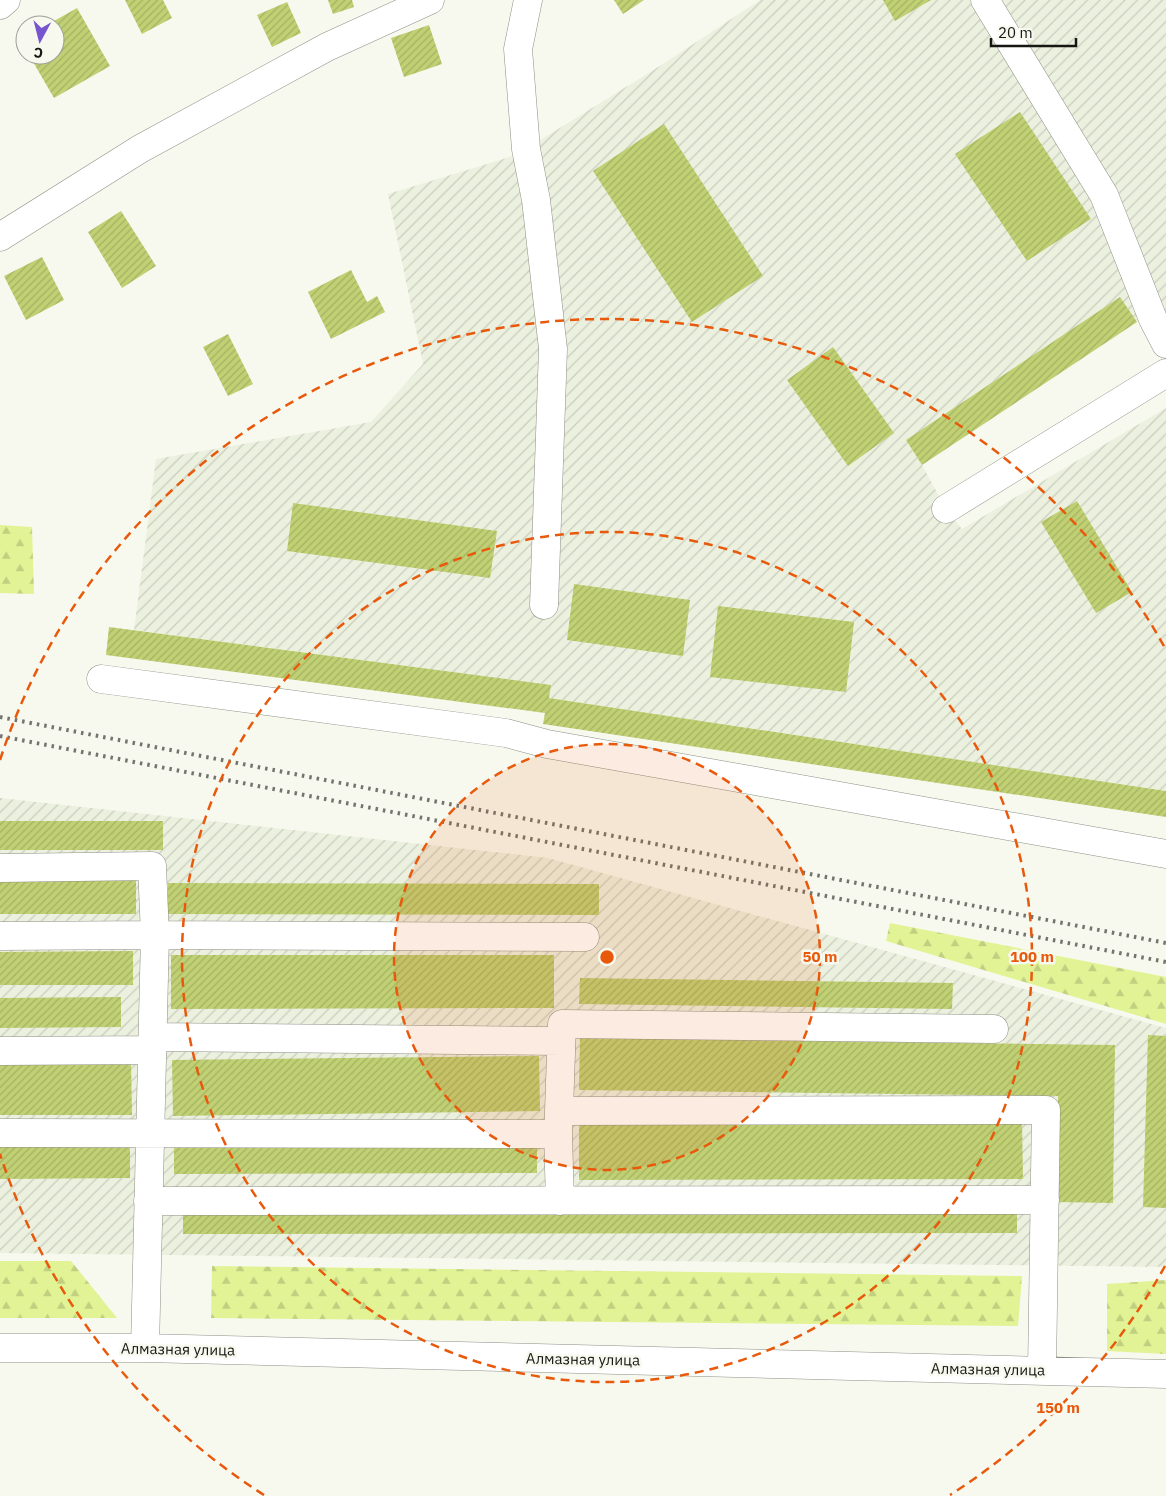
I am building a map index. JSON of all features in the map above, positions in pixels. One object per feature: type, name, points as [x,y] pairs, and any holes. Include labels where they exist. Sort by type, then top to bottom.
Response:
[{"type":"street","points":[[0,4],[6,0]]},
{"type":"street","points":[[0,237],[140,149],[327,47],[430,0]]},
{"type":"street","points":[[528,0],[518,50],[526,149],[536,200],[553,349],[544,606]]},
{"type":"street","points":[[985,0],[1104,195],[1152,319],[1166,344]]},
{"type":"street","points":[[946,510],[1166,373]]},
{"type":"street","points":[[101,678],[506,734],[547,744],[1166,854]]},
{"type":"street","points":[[0,868],[152,866],[155,935],[145,1348]]},
{"type":"street","points":[[0,936],[585,937]]},
{"type":"street","points":[[560,1201],[559,1123],[562,1024],[994,1029]]},
{"type":"street","points":[[0,1051],[152,1044],[561,1041]]},
{"type":"street","points":[[0,1133],[150,1132],[1046,1110],[1042,1371]]},
{"type":"street","points":[[148,1202],[1045,1200]]},
{"type":"street","name":"Алмазная улица","points":[[0,1348],[145,1348],[1166,1374]]},
{"type":"shaded area","points":[[760,0],[1166,0],[1166,316],[1137,322],[1120,298],[906,440],[946,509],[962,529],[1166,408],[1166,791],[549,698],[550,685],[134,630],[156,459],[371,422],[423,364],[388,194],[510,157],[526,149],[663,64]]},
{"type":"shaded area","points":[[0,798],[548,858],[1166,1028],[1166,1267],[0,1253]]},
{"type":"green space","points":[[0,525],[32,527],[34,594],[0,593]]},
{"type":"green space","points":[[890,923],[1166,977],[1166,1024],[886,941]]},
{"type":"green space","points":[[0,1261],[71,1261],[117,1318],[0,1318]]},
{"type":"green space","points":[[212,1266],[1022,1276],[1018,1326],[211,1318]]},
{"type":"green space","points":[[1166,1280],[1166,1354],[1107,1351],[1107,1284]]},
{"type":"building","points":[[125,0],[163,0],[172,18],[142,34]]},
{"type":"building","points":[[328,0],[352,0],[354,7],[333,14]]},
{"type":"building","points":[[614,0],[644,0],[623,14]]},
{"type":"building","points":[[883,0],[931,0],[895,21]]},
{"type":"building","points":[[287,2],[301,33],[272,47],[257,15]]},
{"type":"building","points":[[77,8],[110,66],[54,98],[35,65],[65,65],[65,15]]},
{"type":"building","points":[[429,25],[442,64],[404,77],[391,38]]},
{"type":"building","points":[[1020,112],[1091,219],[1027,261],[955,154]]},
{"type":"building","points":[[664,124],[763,276],[692,322],[593,171]]},
{"type":"building","points":[[121,211],[156,266],[122,288],[88,232]]},
{"type":"building","points":[[42,257],[64,300],[26,320],[4,276]]},
{"type":"building","points":[[351,270],[367,302],[377,296],[385,312],[331,339],[308,292]]},
{"type":"building","points":[[1120,297],[1137,322],[922,465],[906,440]]},
{"type":"building","points":[[228,334],[253,384],[228,396],[203,347]]},
{"type":"building","points":[[833,347],[894,433],[848,466],[787,380]]},
{"type":"building","points":[[1077,501],[1132,592],[1096,613],[1041,522]]},
{"type":"building","points":[[293,503],[497,531],[490,578],[287,551]]},
{"type":"building","points":[[574,584],[690,600],[683,656],[567,640]]},
{"type":"building","points":[[718,606],[854,622],[846,692],[710,677]]},
{"type":"building","points":[[109,627],[551,685],[549,698],[1166,791],[1166,817],[543,724],[545,713],[106,655]]},
{"type":"building","points":[[0,821],[163,821],[163,850],[0,850]]},
{"type":"building","points":[[136,880],[136,914],[0,914],[0,881]]},
{"type":"building","points":[[168,883],[599,884],[599,915],[168,914]]},
{"type":"building","points":[[133,951],[133,985],[0,985],[0,952]]},
{"type":"building","points":[[171,955],[554,955],[554,1008],[171,1009]]},
{"type":"building","points":[[580,978],[953,983],[952,1009],[579,1004]]},
{"type":"building","points":[[121,997],[121,1027],[0,1028],[0,998]]},
{"type":"building","points":[[1148,1035],[1166,1036],[1166,1208],[1143,1207]]},
{"type":"building","points":[[580,1038],[1115,1045],[1113,1203],[1056,1202],[1058,1096],[579,1090]]},
{"type":"building","points":[[539,1056],[540,1111],[173,1116],[172,1060]]},
{"type":"building","points":[[131,1063],[132,1115],[0,1115],[0,1064]]},
{"type":"building","points":[[1022,1120],[1023,1179],[579,1180],[579,1121]]},
{"type":"building","points":[[537,1140],[537,1173],[174,1174],[174,1141]]},
{"type":"building","points":[[130,1145],[130,1178],[0,1179],[0,1147]]},
{"type":"building","points":[[1017,1207],[1017,1233],[183,1234],[183,1209]]},
{"type":"railway","points":[[0,717],[1166,943]]},
{"type":"railway","points":[[0,736],[1166,962]]}]
